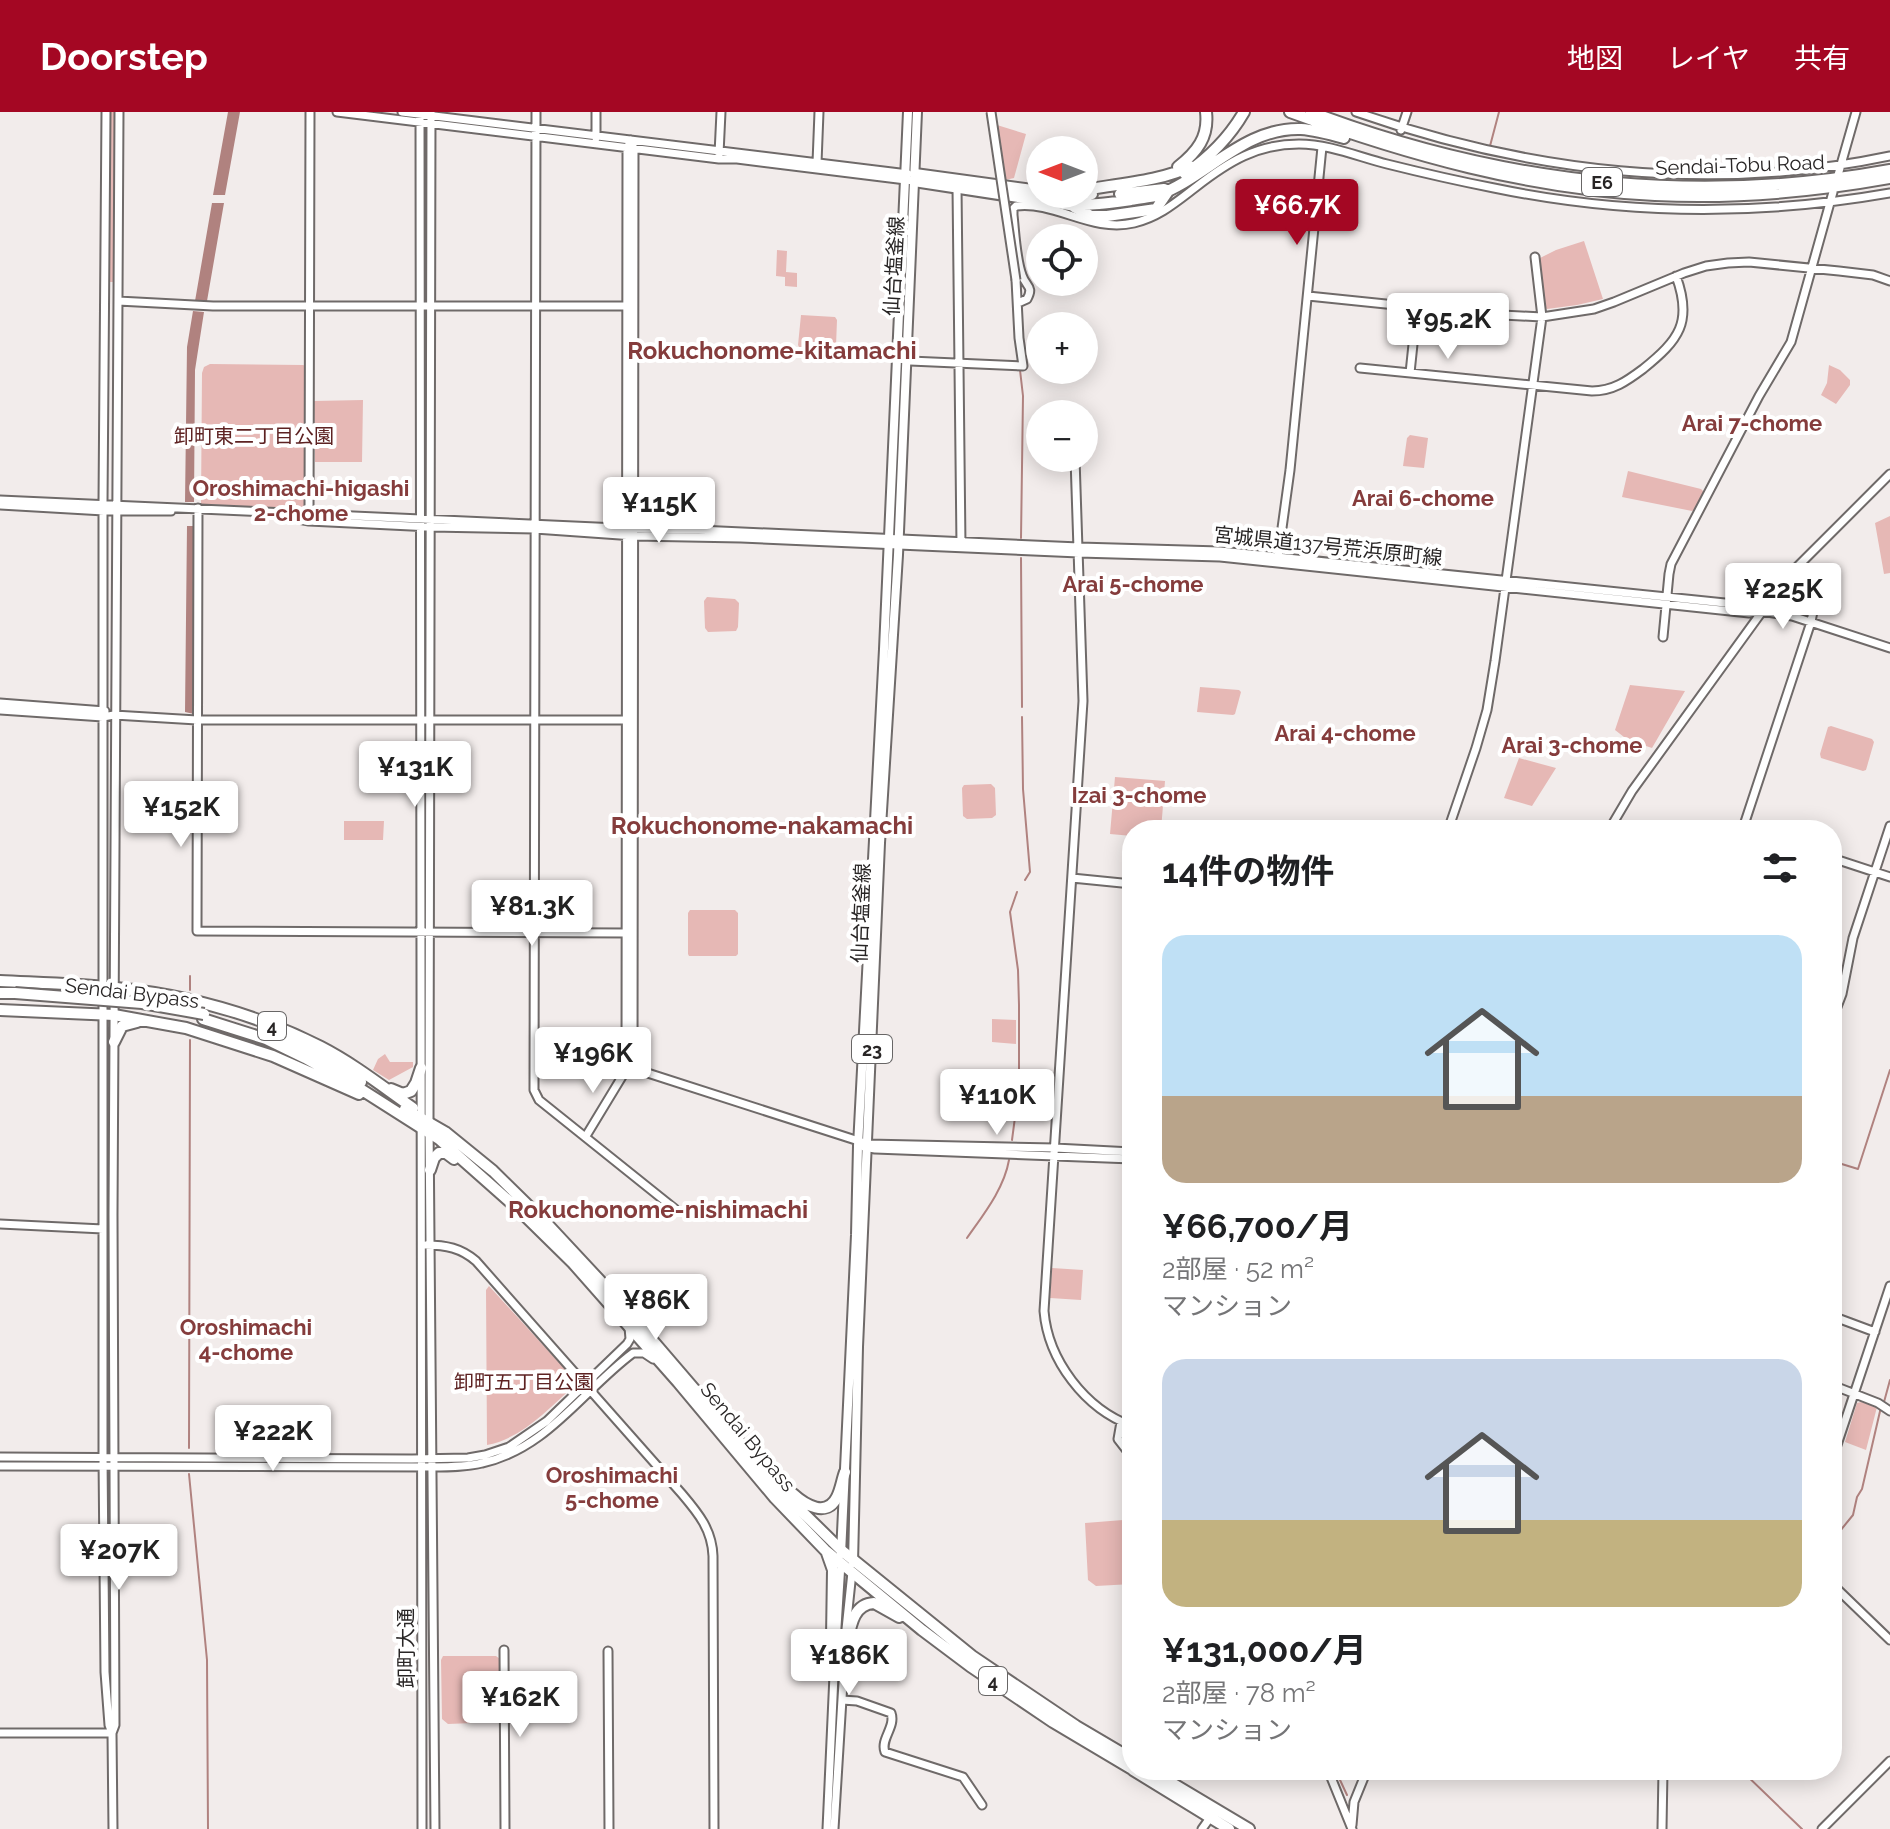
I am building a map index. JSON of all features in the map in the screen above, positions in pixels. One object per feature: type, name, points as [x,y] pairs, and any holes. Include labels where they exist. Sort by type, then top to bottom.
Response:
[{"type":"highway","points":[[1081,208],[1091,216],[1156,209],[1200,146],[1206,132],[1206,112]]},
{"type":"highway","points":[[1156,209],[1183,174],[1213,147],[1242,112]]},
{"type":"highway","name":"Sendai-Tobu Road","points":[[1290,112],[1376,142],[1451,163],[1508,177],[1565,186],[1655,195],[1721,196],[1787,192],[1890,178]]},
{"type":"highway","name":"Sendai-Tobu Road","points":[[1316,113],[1401,142],[1481,163],[1623,185],[1692,188],[1756,186],[1829,180],[1890,170]]},
{"type":"highway","points":[[1098,197],[1183,174],[1253,139],[1290,129],[1320,131],[1397,153],[1451,163]]},
{"type":"highway","points":[[1098,188],[1183,174]]},
{"type":"highway","points":[[1154,183],[1167,175]]},
{"type":"highway","points":[[910,177],[957,187],[1026,194]]},
{"type":"highway","points":[[910,177],[1026,189]]},
{"type":"highway","points":[[1098,185],[1111,181],[1154,183],[1170,189]]},
{"type":"highway","points":[[1098,208],[1155,199],[1170,189]]},
{"type":"highway","name":"4","points":[[0,981],[109,987],[182,998],[256,1020],[321,1047],[360,1070],[425,1123]]},
{"type":"highway","name":"Sendai Bypass","points":[[0,996],[142,1003],[272,1034],[310,1052],[425,1123],[573,1263],[775,1498],[825,1550],[922,1630],[1015,1696],[1122,1764]]},
{"type":"highway","name":"4","points":[[0,1010],[109,1014],[186,1028],[259,1051],[376,1099]]},
{"type":"highway","name":"Sendai Bypass","points":[[204,1016],[286,1048],[376,1099],[445,1132],[493,1171],[568,1245],[785,1495],[841,1550],[972,1656],[1122,1753]]},
{"type":"highway","points":[[114,1042],[123,1025],[151,1020]]},
{"type":"highway","points":[[378,1084],[407,1093],[414,1088],[421,1068]]},
{"type":"highway","points":[[430,1170],[434,1158],[442,1153],[473,1169]]},
{"type":"highway","points":[[759,1464],[802,1502],[820,1509],[831,1505],[836,1499],[845,1472]]},
{"type":"highway","points":[[825,1550],[833,1570],[834,1677]]},
{"type":"highway","points":[[845,1652],[855,1614],[867,1603],[874,1603],[922,1630]]},
{"type":"highway","name":"Sendai Bypass","points":[[1149,1780],[1215,1818],[1249,1829]]},
{"type":"highway","name":"Sendai Bypass","points":[[1164,1780],[1229,1829]]},
{"type":"main road","name":"仙台塩釜線","points":[[908,112],[910,177]]},
{"type":"main road","name":"仙台塩釜線","points":[[841,1563],[856,1235],[880,843],[910,177],[917,112]]},
{"type":"main road","name":"仙台塩釜線","points":[[852,1572],[863,1145]]},
{"type":"street","points":[[106,112],[103,714],[109,987]]},
{"type":"street","points":[[113,1829],[112,1733],[105,1672],[103,1229],[118,508],[119,112]]},
{"type":"street","points":[[309,517],[310,112]]},
{"type":"street","points":[[337,112],[431,117],[631,146],[910,177]]},
{"type":"street","points":[[402,112],[420,116]]},
{"type":"street","points":[[536,112],[534,1090],[539,1100],[675,1209]]},
{"type":"street","points":[[596,112],[596,140]]},
{"type":"street","points":[[719,155],[721,112]]},
{"type":"street","points":[[817,165],[819,112]]},
{"type":"street","points":[[901,359],[1023,366],[1016,280],[991,112]]},
{"type":"street","points":[[1356,112],[1401,132],[1506,155],[1585,168],[1653,174],[1703,176],[1762,173],[1890,156]]},
{"type":"street","points":[[1401,132],[1407,112]]},
{"type":"street","points":[[1838,175],[1856,112]]},
{"type":"street","points":[[420,116],[421,1068],[430,1170],[435,1829]]},
{"type":"street","points":[[425,1123],[430,931],[431,117]]},
{"type":"street","points":[[1018,303],[1027,299],[1030,293],[1021,272],[1013,215],[1016,206],[1045,209],[1112,226],[1130,224],[1162,213],[1217,171],[1245,155],[1278,146],[1299,144],[1322,147],[1525,194],[1611,206],[1734,209],[1830,202],[1890,193]]},
{"type":"street","points":[[586,1136],[630,1068],[631,146]]},
{"type":"street","points":[[1278,557],[1289,477],[1322,147]]},
{"type":"street","points":[[1390,165],[1393,154]]},
{"type":"street","points":[[957,187],[962,545]]},
{"type":"street","points":[[1663,637],[1669,574],[1676,554],[1791,342],[1833,192]]},
{"type":"street","points":[[1451,820],[1487,710],[1542,317],[1535,257]]},
{"type":"street","points":[[1308,296],[1542,317],[1594,309],[1706,266],[1736,262],[1860,273],[1890,281]]},
{"type":"street","points":[[1360,368],[1600,391],[1619,386],[1666,350],[1678,333],[1683,305],[1676,276]]},
{"type":"street","points":[[118,301],[213,306],[630,306]]},
{"type":"street","points":[[1410,373],[1417,306]]},
{"type":"street","points":[[1076,472],[1083,701],[1046,1282],[1046,1328],[1056,1356],[1076,1384],[1102,1410],[1121,1422],[1118,1439],[1122,1444]]},
{"type":"street","points":[[1615,820],[1632,791],[1794,569],[1890,474]]},
{"type":"street","name":"宮城県道137号荒浜原町線","points":[[0,502],[431,524],[1220,557],[1505,583]]},
{"type":"street","points":[[198,510],[197,931],[630,933]]},
{"type":"street","name":"宮城県道137号荒浜原町線","points":[[1079,550],[1220,551],[1667,600],[1749,613],[1761,611],[1811,622],[1890,648]]},
{"type":"street","points":[[1746,820],[1816,603],[1830,595]]},
{"type":"street","points":[[0,703],[197,720],[630,720]]},
{"type":"street","points":[[0,710],[103,714]]},
{"type":"street","points":[[1842,994],[1853,938],[1890,826]]},
{"type":"street","points":[[1842,861],[1890,877]]},
{"type":"street","points":[[1072,878],[1122,883]]},
{"type":"street","points":[[109,1014],[114,1042],[115,1725],[112,1733]]},
{"type":"street","points":[[630,1068],[863,1145],[1122,1152]]},
{"type":"street","name":"卸町大通","points":[[422,1829],[420,1245],[425,1123]]},
{"type":"street","points":[[1055,1152],[1122,1158]]},
{"type":"street","points":[[0,1224],[103,1229]]},
{"type":"street","points":[[420,1245],[453,1247],[470,1255],[697,1511],[712,1538],[714,1829]]},
{"type":"street","points":[[1842,1430],[1890,1286]]},
{"type":"street","points":[[1842,1320],[1875,1332]]},
{"type":"street","points":[[588,1387],[627,1344],[629,1325]]},
{"type":"street","points":[[0,1466],[114,1461],[432,1463],[494,1453],[509,1447],[633,1353],[649,1355],[678,1382]]},
{"type":"street","points":[[1842,1389],[1884,1407]]},
{"type":"street","points":[[0,1457],[103,1462]]},
{"type":"street","points":[[827,1829],[841,1563]]},
{"type":"street","points":[[834,1829],[852,1572]]},
{"type":"street","points":[[1842,1594],[1890,1640]]},
{"type":"street","points":[[504,1650],[505,1829]]},
{"type":"street","points":[[608,1651],[609,1829]]},
{"type":"street","points":[[842,1700],[857,1701],[891,1713],[893,1720],[884,1750],[891,1755],[963,1777],[982,1805]]},
{"type":"street","points":[[0,1733],[112,1733]]},
{"type":"street","points":[[1822,1829],[1890,1761]]},
{"type":"street","points":[[1332,1780],[1353,1829]]},
{"type":"street","points":[[1353,1829],[1354,1802],[1363,1780]]},
{"type":"street","points":[[1662,1829],[1663,1780]]},
{"type":"street","points":[[1202,1829],[1215,1818]]},
{"type":"green space","points":[[111,112],[116,112],[114,282],[109,282]]},
{"type":"green space","points":[[997,125],[1026,134],[1014,178],[1005,180]]},
{"type":"green space","points":[[1584,241],[1603,299],[1547,309],[1544,306],[1538,259]]},
{"type":"green space","points":[[777,250],[787,251],[786,272],[797,273],[797,287],[785,286],[785,277],[776,276]]},
{"type":"green space","points":[[801,315],[835,317],[836,346],[833,349],[799,347]]},
{"type":"green space","name":"卸町東二丁目公園","points":[[210,364],[306,366],[307,506],[303,509],[201,504],[202,373],[204,367]]},
{"type":"green space","points":[[1829,365],[1850,380],[1850,385],[1836,404],[1821,395],[1827,383]]},
{"type":"green space","points":[[363,400],[362,462],[315,462],[314,401]]},
{"type":"green space","points":[[1410,435],[1428,438],[1424,468],[1403,466]]},
{"type":"green space","points":[[1628,471],[1704,492],[1692,511],[1622,497]]},
{"type":"green space","points":[[1890,516],[1890,573],[1884,574],[1875,523]]},
{"type":"green space","points":[[707,597],[735,599],[739,603],[736,631],[708,632],[705,628],[704,601]]},
{"type":"green space","points":[[1630,685],[1685,691],[1652,748],[1640,744],[1629,745],[1615,730]]},
{"type":"green space","points":[[1200,687],[1239,690],[1235,714],[1197,712]]},
{"type":"green space","points":[[1828,727],[1872,739],[1874,742],[1866,770],[1821,758]]},
{"type":"green space","points":[[1519,758],[1556,768],[1532,806],[1504,798]]},
{"type":"green space","points":[[1115,777],[1165,781],[1162,820],[1122,820],[1122,835],[1110,834]]},
{"type":"green space","points":[[991,784],[995,788],[996,815],[992,818],[967,819],[963,816],[964,785]]},
{"type":"green space","points":[[344,821],[384,821],[383,840],[344,840]]},
{"type":"green space","points":[[485,890],[530,890],[530,915],[497,915],[497,927],[485,927]]},
{"type":"green space","points":[[690,910],[735,910],[738,913],[738,954],[689,956]]},
{"type":"green space","points":[[992,1019],[1016,1020],[1016,1044],[992,1042]]},
{"type":"green space","points":[[385,1054],[390,1062],[413,1062],[413,1067],[389,1080],[373,1070],[378,1059]]},
{"type":"green space","points":[[1052,1268],[1083,1270],[1081,1300],[1050,1298]]},
{"type":"green space","name":"卸町五丁目公園","points":[[489,1286],[573,1378],[575,1385],[524,1429],[487,1445],[486,1290]]},
{"type":"green space","points":[[1857,1403],[1877,1407],[1866,1450],[1845,1442]]},
{"type":"green space","points":[[1122,1520],[1122,1585],[1096,1586],[1088,1580],[1085,1523]]},
{"type":"green space","points":[[443,1656],[496,1656],[500,1659],[500,1720],[448,1724],[442,1719]]},
{"type":"shaded area","points":[[228,112],[240,112],[225,195],[213,195]]},
{"type":"shaded area","points":[[212,203],[224,203],[207,301],[195,301]]},
{"type":"shaded area","points":[[193,311],[204,312],[195,370],[194,502],[185,502],[187,347]]},
{"type":"shaded area","points":[[187,526],[195,526],[194,714],[185,712]]},
{"type":"waterway","points":[[987,112],[993,150]]},
{"type":"waterway","points":[[1490,146],[1499,112]]},
{"type":"waterway","points":[[1015,322],[1015,336]]},
{"type":"waterway","points":[[1020,370],[1023,396],[1021,538]]},
{"type":"waterway","points":[[1021,558],[1022,707]]},
{"type":"waterway","points":[[1022,717],[1023,789],[1030,872],[1025,880]]},
{"type":"waterway","points":[[1012,1140],[1019,1087],[1019,1005],[1010,912],[1017,892]]},
{"type":"waterway","points":[[190,976],[190,990]]},
{"type":"waterway","points":[[189,1448],[190,1040]]},
{"type":"waterway","points":[[1842,1164],[1858,1169],[1890,1070]]},
{"type":"waterway","points":[[967,1238],[998,1191],[1009,1160]]},
{"type":"waterway","points":[[1884,1402],[1890,1380]]},
{"type":"waterway","points":[[1842,1529],[1853,1515],[1862,1489],[1881,1407]]},
{"type":"waterway","points":[[189,1474],[207,1660],[208,1829]]},
{"type":"waterway","points":[[1340,1780],[1347,1795]]},
{"type":"waterway","points":[[1751,1780],[1802,1829]]},
{"type":"district","name":"Rokuchonome-kitamachi","points":[[772,350]]},
{"type":"district","name":"Arai 7-chome","points":[[1752,423]]},
{"type":"district","name":"Arai 6-chome","points":[[1423,498]]},
{"type":"district","name":"Oroshimachi-higashi 2-chome","points":[[301,500]]},
{"type":"district","name":"Arai 5-chome","points":[[1133,584]]},
{"type":"district","name":"Arai 4-chome","points":[[1345,733]]},
{"type":"district","name":"Arai 3-chome","points":[[1572,745]]},
{"type":"district","name":"Izai 3-chome","points":[[1139,795]]},
{"type":"district","name":"Rokuchonome-nakamachi","points":[[762,825]]},
{"type":"district","name":"Rokuchonome-nishimachi","points":[[658,1209]]},
{"type":"district","name":"Oroshimachi 4-chome","points":[[246,1340]]},
{"type":"district","name":"Oroshimachi 5-chome","points":[[612,1488]]}]
